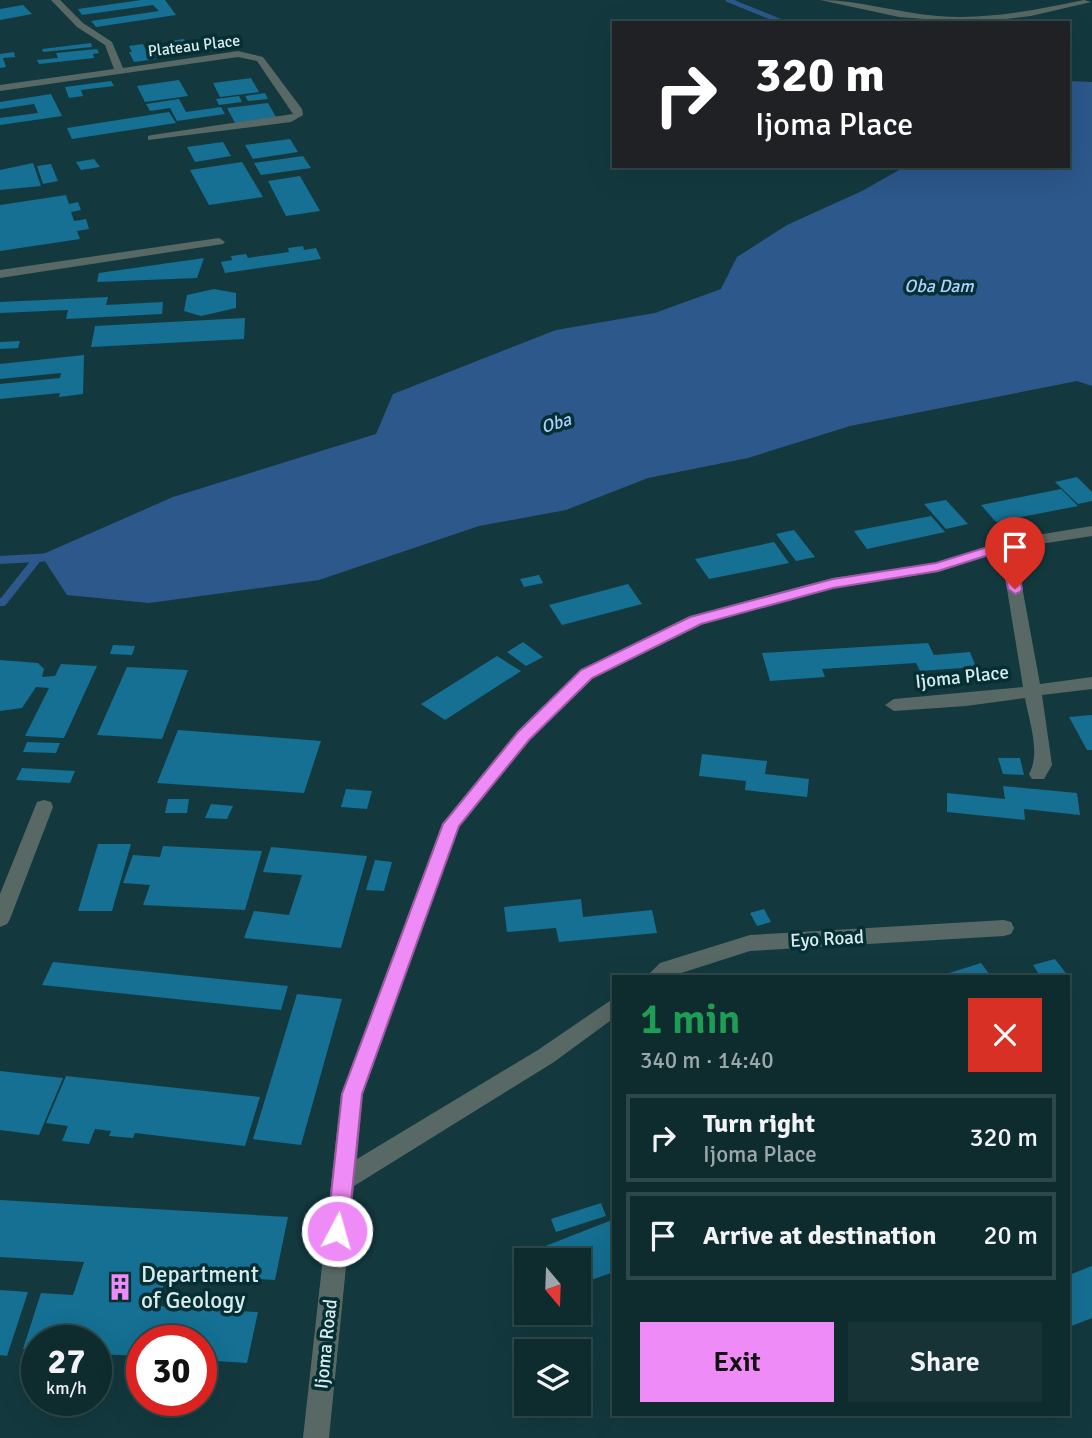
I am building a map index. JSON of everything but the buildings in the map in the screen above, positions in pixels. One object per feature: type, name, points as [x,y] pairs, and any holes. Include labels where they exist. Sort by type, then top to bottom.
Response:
[{"type":"street","points":[[55,0],[80,25],[109,44],[120,71]]},
{"type":"street","points":[[824,0],[884,11],[974,20],[1006,18],[1087,1]]},
{"type":"street","name":"Plateau Place","points":[[0,88],[238,54],[260,59],[297,109],[298,115],[291,119],[152,138]]},
{"type":"street","points":[[0,274],[219,242]]},
{"type":"street","name":"Ijoma Road","points":[[316,1438],[352,1094],[451,824],[523,736],[587,674],[695,620],[833,583],[938,567],[1007,545],[1092,531]]},
{"type":"street","name":"Ijoma Place","points":[[1007,545],[1026,656],[1035,691],[1043,765],[1038,774]]},
{"type":"street","name":"Ijoma Place","points":[[894,705],[966,700],[1092,683]]},
{"type":"street","points":[[0,919],[44,807]]},
{"type":"street","name":"Eyo Road","points":[[658,975],[667,969],[750,943],[1004,928]]},
{"type":"street","points":[[343,1180],[546,1056],[612,1008]]},
{"type":"water","name":"Oba Dam","points":[[1070,81],[1092,82],[1092,386],[1077,381],[850,426],[748,458],[648,478],[566,510],[479,526],[319,580],[149,603],[67,595],[41,555],[173,497],[376,434],[393,394],[556,330],[655,313],[721,289],[737,257],[787,225],[862,191],[902,168],[1070,168]]},
{"type":"waterway","points":[[728,0],[780,21]]},
{"type":"waterway","name":"Oba","points":[[0,560],[53,557]]},
{"type":"waterway","points":[[0,602],[3,602],[37,559]]},
{"type":"place","name":"Department of Geology","points":[[120,1287]]},
{"type":"route","points":[[337,1231],[352,1094],[451,824],[523,736],[587,674],[695,620],[833,583],[938,567],[1007,545],[1015,589]]}]
